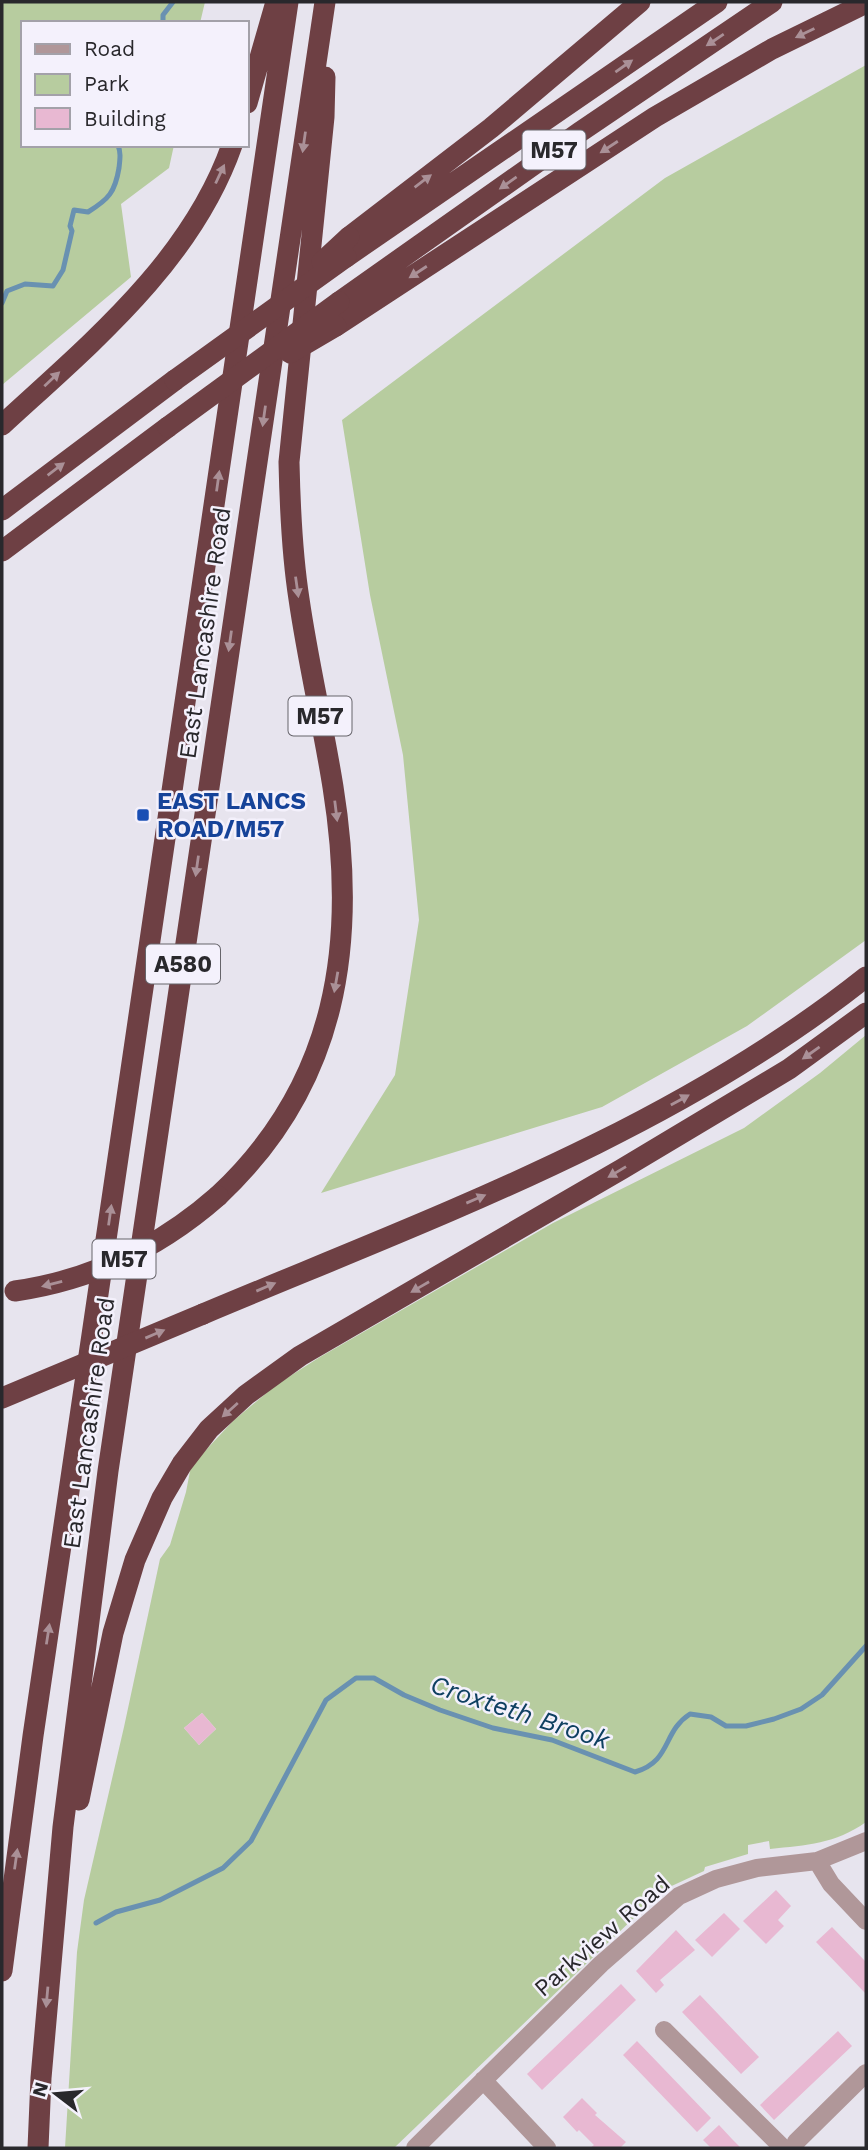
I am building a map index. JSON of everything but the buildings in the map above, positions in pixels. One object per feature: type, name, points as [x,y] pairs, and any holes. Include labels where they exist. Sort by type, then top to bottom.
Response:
[{"type":"highway","points":[[248,100],[276,2]]},
{"type":"highway","name":"East Lancashire Road","points":[[2,1971],[37,1710],[288,2]]},
{"type":"highway","name":"East Lancashire Road","points":[[38,2148],[40,2078],[62,1827],[108,1471],[326,2]]},
{"type":"highway","name":"M57","points":[[9,1292],[82,1276],[128,1258],[172,1233],[218,1196],[258,1154],[297,1095],[314,1059],[327,1020],[340,954],[343,914],[340,844],[333,788],[300,607],[290,519],[289,462],[324,117],[326,2]]},
{"type":"highway","points":[[347,247],[640,2]]},
{"type":"highway","name":"M57","points":[[2,510],[264,316],[347,247],[717,2]]},
{"type":"highway","name":"M57","points":[[2,551],[339,302],[580,132],[772,2]]},
{"type":"highway","points":[[168,427],[336,326],[655,117],[772,49],[866,3]]},
{"type":"highway","points":[[2,425],[86,347],[140,293],[173,254],[206,202],[231,147]]},
{"type":"highway","points":[[2,1398],[486,1195],[620,1132],[715,1080],[775,1042],[866,976]]},
{"type":"highway","name":"A580","points":[[53,1928],[113,1633],[135,1560],[162,1499],[182,1464],[209,1429],[246,1395],[300,1356],[789,1069],[866,1013]]},
{"type":"street","name":"Parkview Road","points":[[415,2148],[601,1964],[679,1896],[716,1878],[757,1868],[817,1861],[866,1841]]},
{"type":"street","points":[[817,1861],[831,1884],[866,1921]]},
{"type":"street","points":[[664,2030],[783,2148]]},
{"type":"street","points":[[795,2148],[796,2142],[866,2073]]},
{"type":"street","points":[[483,2080],[547,2148]]},
{"type":"green space","points":[[2,2],[205,2],[200,21],[21,21],[21,147],[174,147],[169,168],[121,204],[131,277],[2,385]]},
{"type":"green space","points":[[866,65],[866,940],[747,1026],[602,1107],[321,1193],[395,1075],[419,920],[403,755],[370,595],[342,420],[665,178]]},
{"type":"green space","points":[[866,1035],[866,1822],[843,1835],[820,1842],[770,1849],[769,1841],[748,1845],[748,1854],[705,1867],[704,1871],[663,1890],[394,2148],[65,2148],[77,1952],[84,1900],[160,1559],[170,1545],[191,1466],[233,1421],[276,1385],[320,1357],[553,1223],[744,1128],[820,1073]],"holes":[[[202,1713],[216,1729],[199,1745],[184,1728]]]},
{"type":"waterway","points":[[163,21],[163,15],[173,2]]},
{"type":"waterway","points":[[2,303],[7,291],[25,284],[53,286],[63,270],[74,210],[88,212],[106,199],[113,189],[119,168],[118,147]]},
{"type":"waterway","name":"Croxteth Brook","points":[[96,1923],[116,1912],[160,1900],[223,1868],[251,1841],[326,1700],[356,1678],[374,1678],[404,1695],[440,1710],[493,1728],[552,1740],[635,1772],[655,1761],[675,1729],[690,1714],[711,1717],[726,1726],[746,1726],[801,1709],[822,1695],[866,1646]]},
{"type":"place","name":"EAST LANCS ROAD/M57","points":[[143,815]]}]
